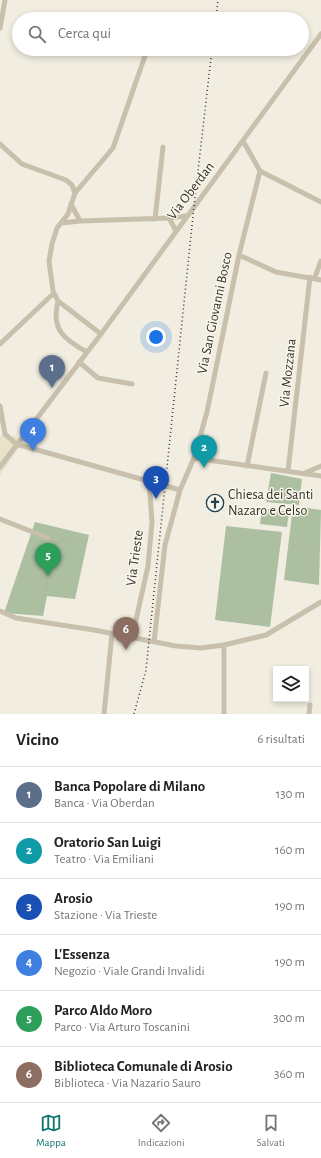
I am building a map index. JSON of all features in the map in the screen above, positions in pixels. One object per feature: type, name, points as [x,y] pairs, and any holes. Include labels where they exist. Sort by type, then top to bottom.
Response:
[{"type":"street","points":[[0,28],[5,0]]},
{"type":"street","name":"Via Oberdan","points":[[309,50],[321,34]]},
{"type":"street","points":[[100,334],[58,301],[54,293],[49,261],[52,244],[68,214],[75,192],[114,148],[145,56]]},
{"type":"street","name":"Via Oberdan","points":[[0,466],[87,352],[305,56]]},
{"type":"street","points":[[242,141],[260,171],[321,202]]},
{"type":"street","points":[[0,144],[22,164],[66,180],[72,185],[75,192]]},
{"type":"street","points":[[155,219],[163,147]]},
{"type":"street","name":"Via San Giovanni Bosco","points":[[154,642],[163,558],[180,490],[194,458],[207,412],[239,255],[260,171]]},
{"type":"street","points":[[71,204],[80,221]]},
{"type":"street","points":[[62,223],[80,221],[155,219],[186,216]]},
{"type":"street","points":[[169,218],[176,231]]},
{"type":"street","points":[[239,255],[276,272],[312,277],[321,280]]},
{"type":"street","name":"Via Mozzana","points":[[288,471],[312,277],[321,261]]},
{"type":"street","points":[[0,344],[54,293]]},
{"type":"street","points":[[58,301],[56,309],[57,328],[65,337],[87,352]]},
{"type":"street","points":[[79,362],[98,378],[132,384]]},
{"type":"street","points":[[247,466],[266,373]]},
{"type":"street","points":[[0,406],[5,434],[16,444],[180,490]]},
{"type":"street","points":[[194,458],[321,476]]},
{"type":"street","points":[[304,473],[321,466]]},
{"type":"street","name":"Via Trieste","points":[[132,638],[148,566],[152,522],[149,481]]},
{"type":"street","points":[[0,519],[48,538]]},
{"type":"street","points":[[0,611],[16,618],[192,649],[224,645],[266,635],[321,602]]},
{"type":"street","points":[[104,714],[112,634]]},
{"type":"street","points":[[224,645],[224,714]]},
{"type":"street","points":[[309,714],[310,705]]},
{"type":"path","points":[[150,490],[162,492]]},
{"type":"path","points":[[45,591],[47,583],[45,560],[49,552],[59,540],[70,536]]},
{"type":"green space","points":[[271,473],[302,479],[299,505],[266,502]]},
{"type":"green space","points":[[293,506],[321,510],[319,585],[284,580]]},
{"type":"green space","points":[[262,508],[289,512],[287,527],[260,524]]},
{"type":"green space","points":[[35,522],[89,535],[75,599],[47,596],[43,616],[4,613]]},
{"type":"green space","points":[[226,526],[282,532],[270,627],[215,620]]},
{"type":"shaded area","points":[[2,434],[15,436],[23,442],[0,475],[0,437]]},
{"type":"railway","points":[[217,12],[218,0]]},
{"type":"railway","points":[[134,714],[146,670],[194,206],[211,56]]},
{"type":"place","name":"Banca Popolare di Milano","points":[[52,388]]},
{"type":"place","name":"L'Essenza","points":[[33,451]]},
{"type":"place","name":"Oratorio San Luigi","points":[[204,468]]},
{"type":"place","name":"Arosio","points":[[156,499]]},
{"type":"place","name":"Chiesa dei Santi Nazaro e Celso","points":[[215,503]]},
{"type":"place","name":"Parco Aldo Moro","points":[[48,576]]},
{"type":"place","name":"Biblioteca Comunale di Arosio","points":[[126,650]]}]
